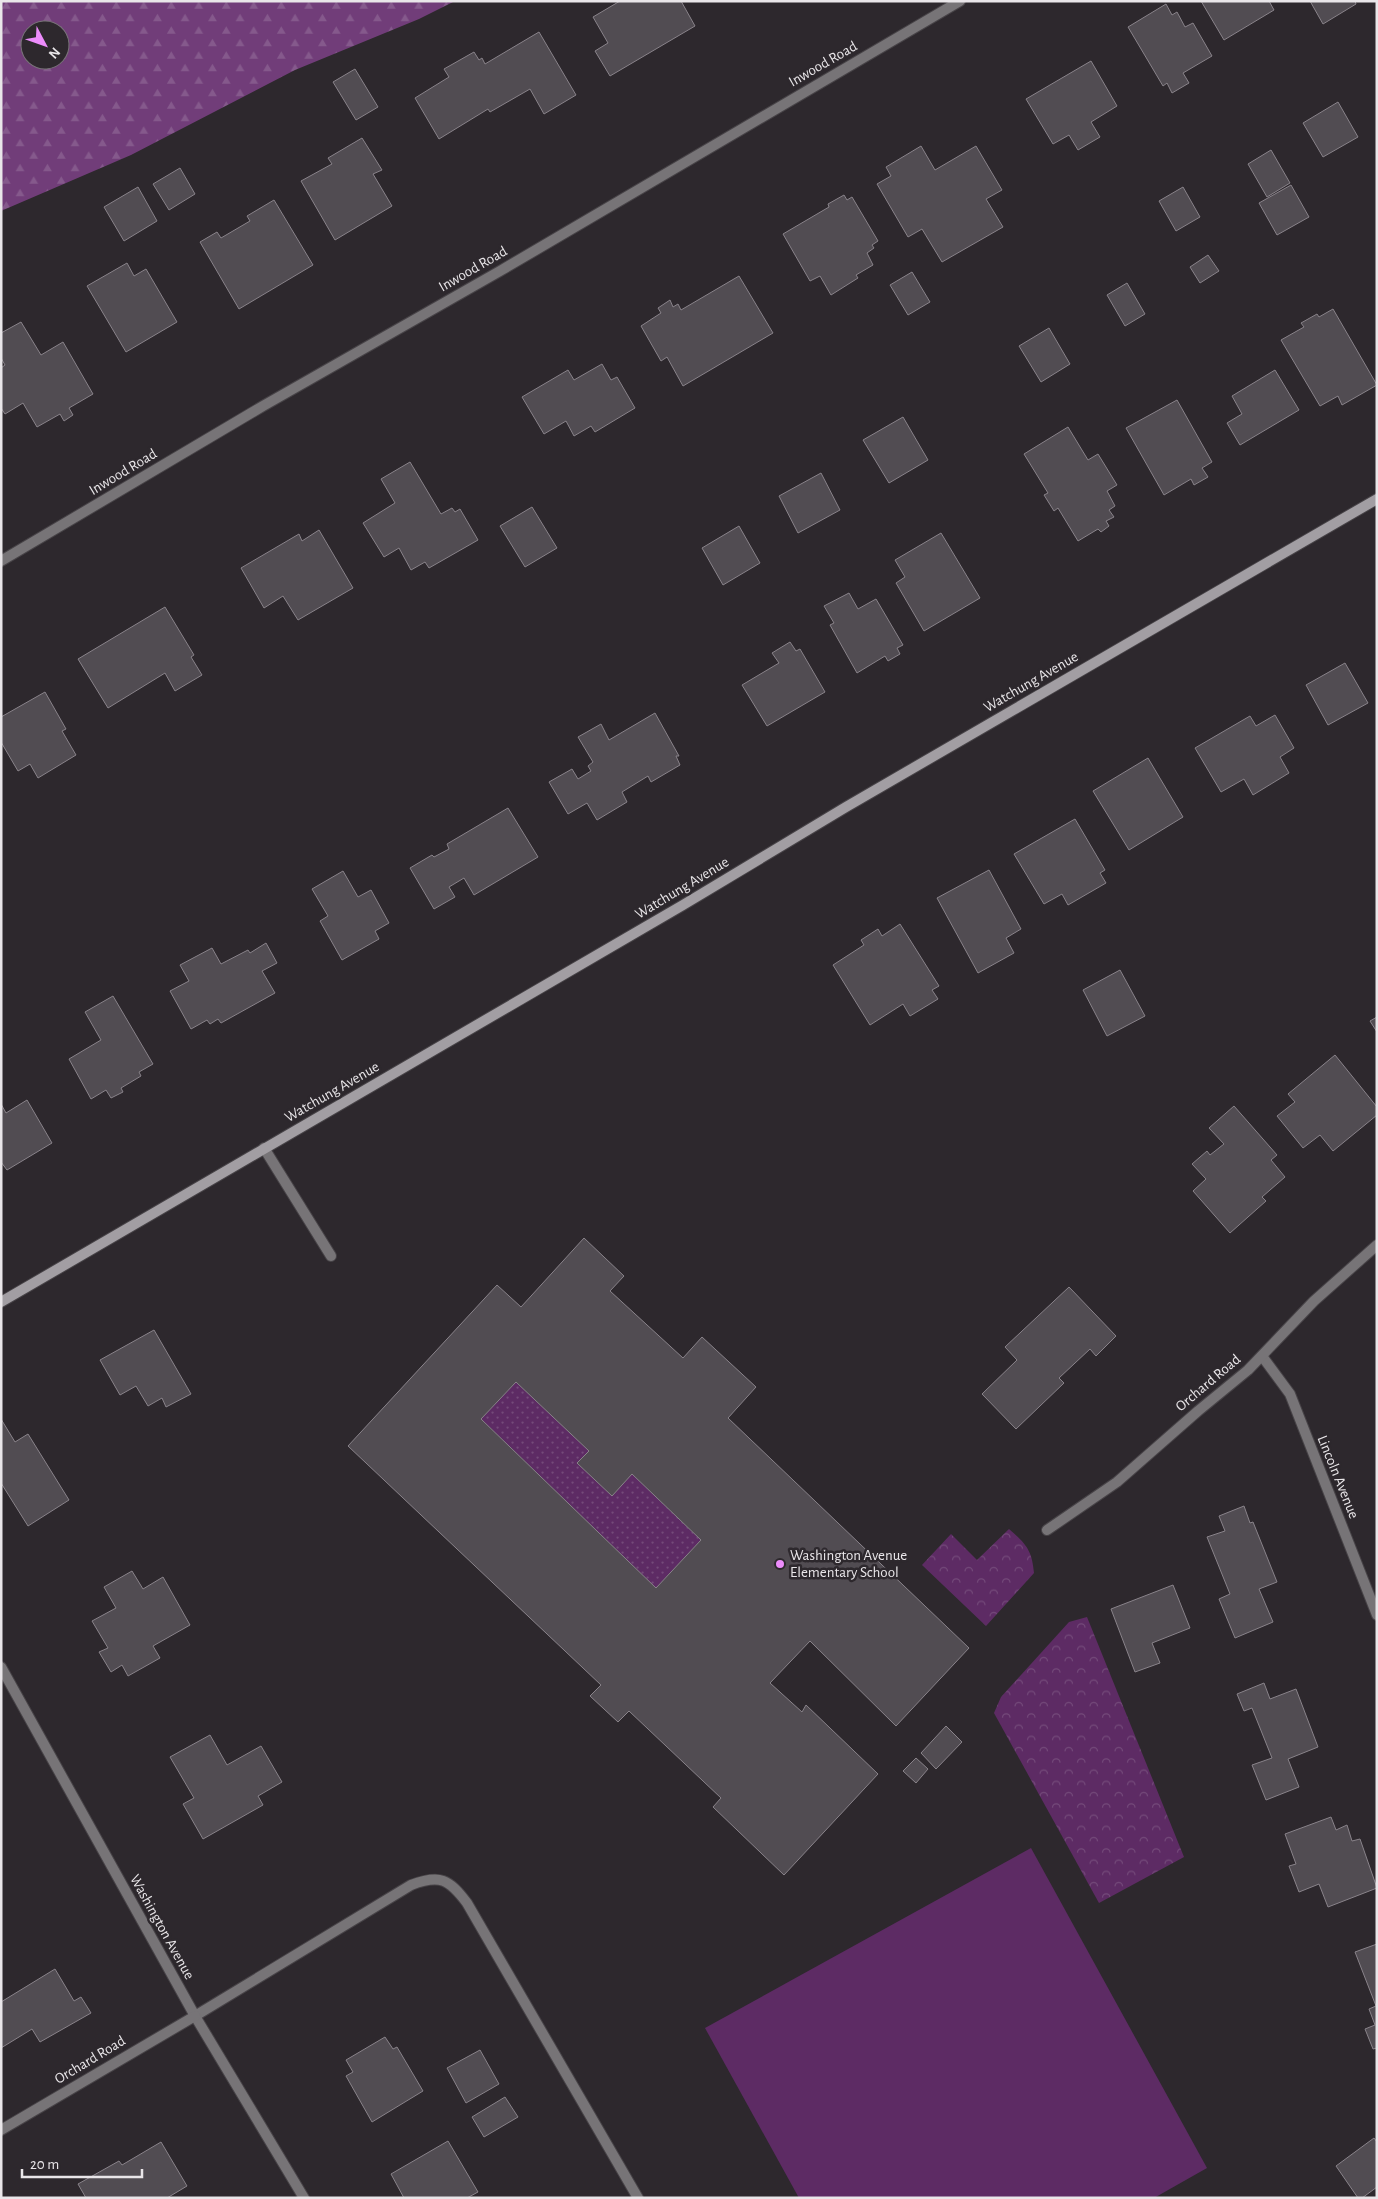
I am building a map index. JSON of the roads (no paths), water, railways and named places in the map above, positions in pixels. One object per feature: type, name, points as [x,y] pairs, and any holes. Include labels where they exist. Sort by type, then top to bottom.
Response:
[{"type":"main road","name":"Watchung Avenue","points":[[1,1302],[683,905],[854,802],[1377,499]]},
{"type":"street","name":"Inwood Road","points":[[1,561],[263,406],[500,272],[960,1]]},
{"type":"street","points":[[264,1148],[331,1256]]},
{"type":"street","name":"Orchard Road","points":[[1047,1530],[1117,1482],[1248,1370],[1314,1301],[1377,1245]]},
{"type":"street","name":"Lincoln Avenue","points":[[1262,1356],[1290,1394],[1377,1615]]},
{"type":"street","name":"Washington Avenue","points":[[1,1667],[195,2016],[304,2198]]},
{"type":"street","name":"Orchard Road","points":[[1,2130],[195,2016],[411,1885],[428,1878],[442,1879],[456,1887],[467,1902],[638,2198]]},
{"type":"place","name":"Washington Avenue Elementary School","points":[[780,1564]]}]
